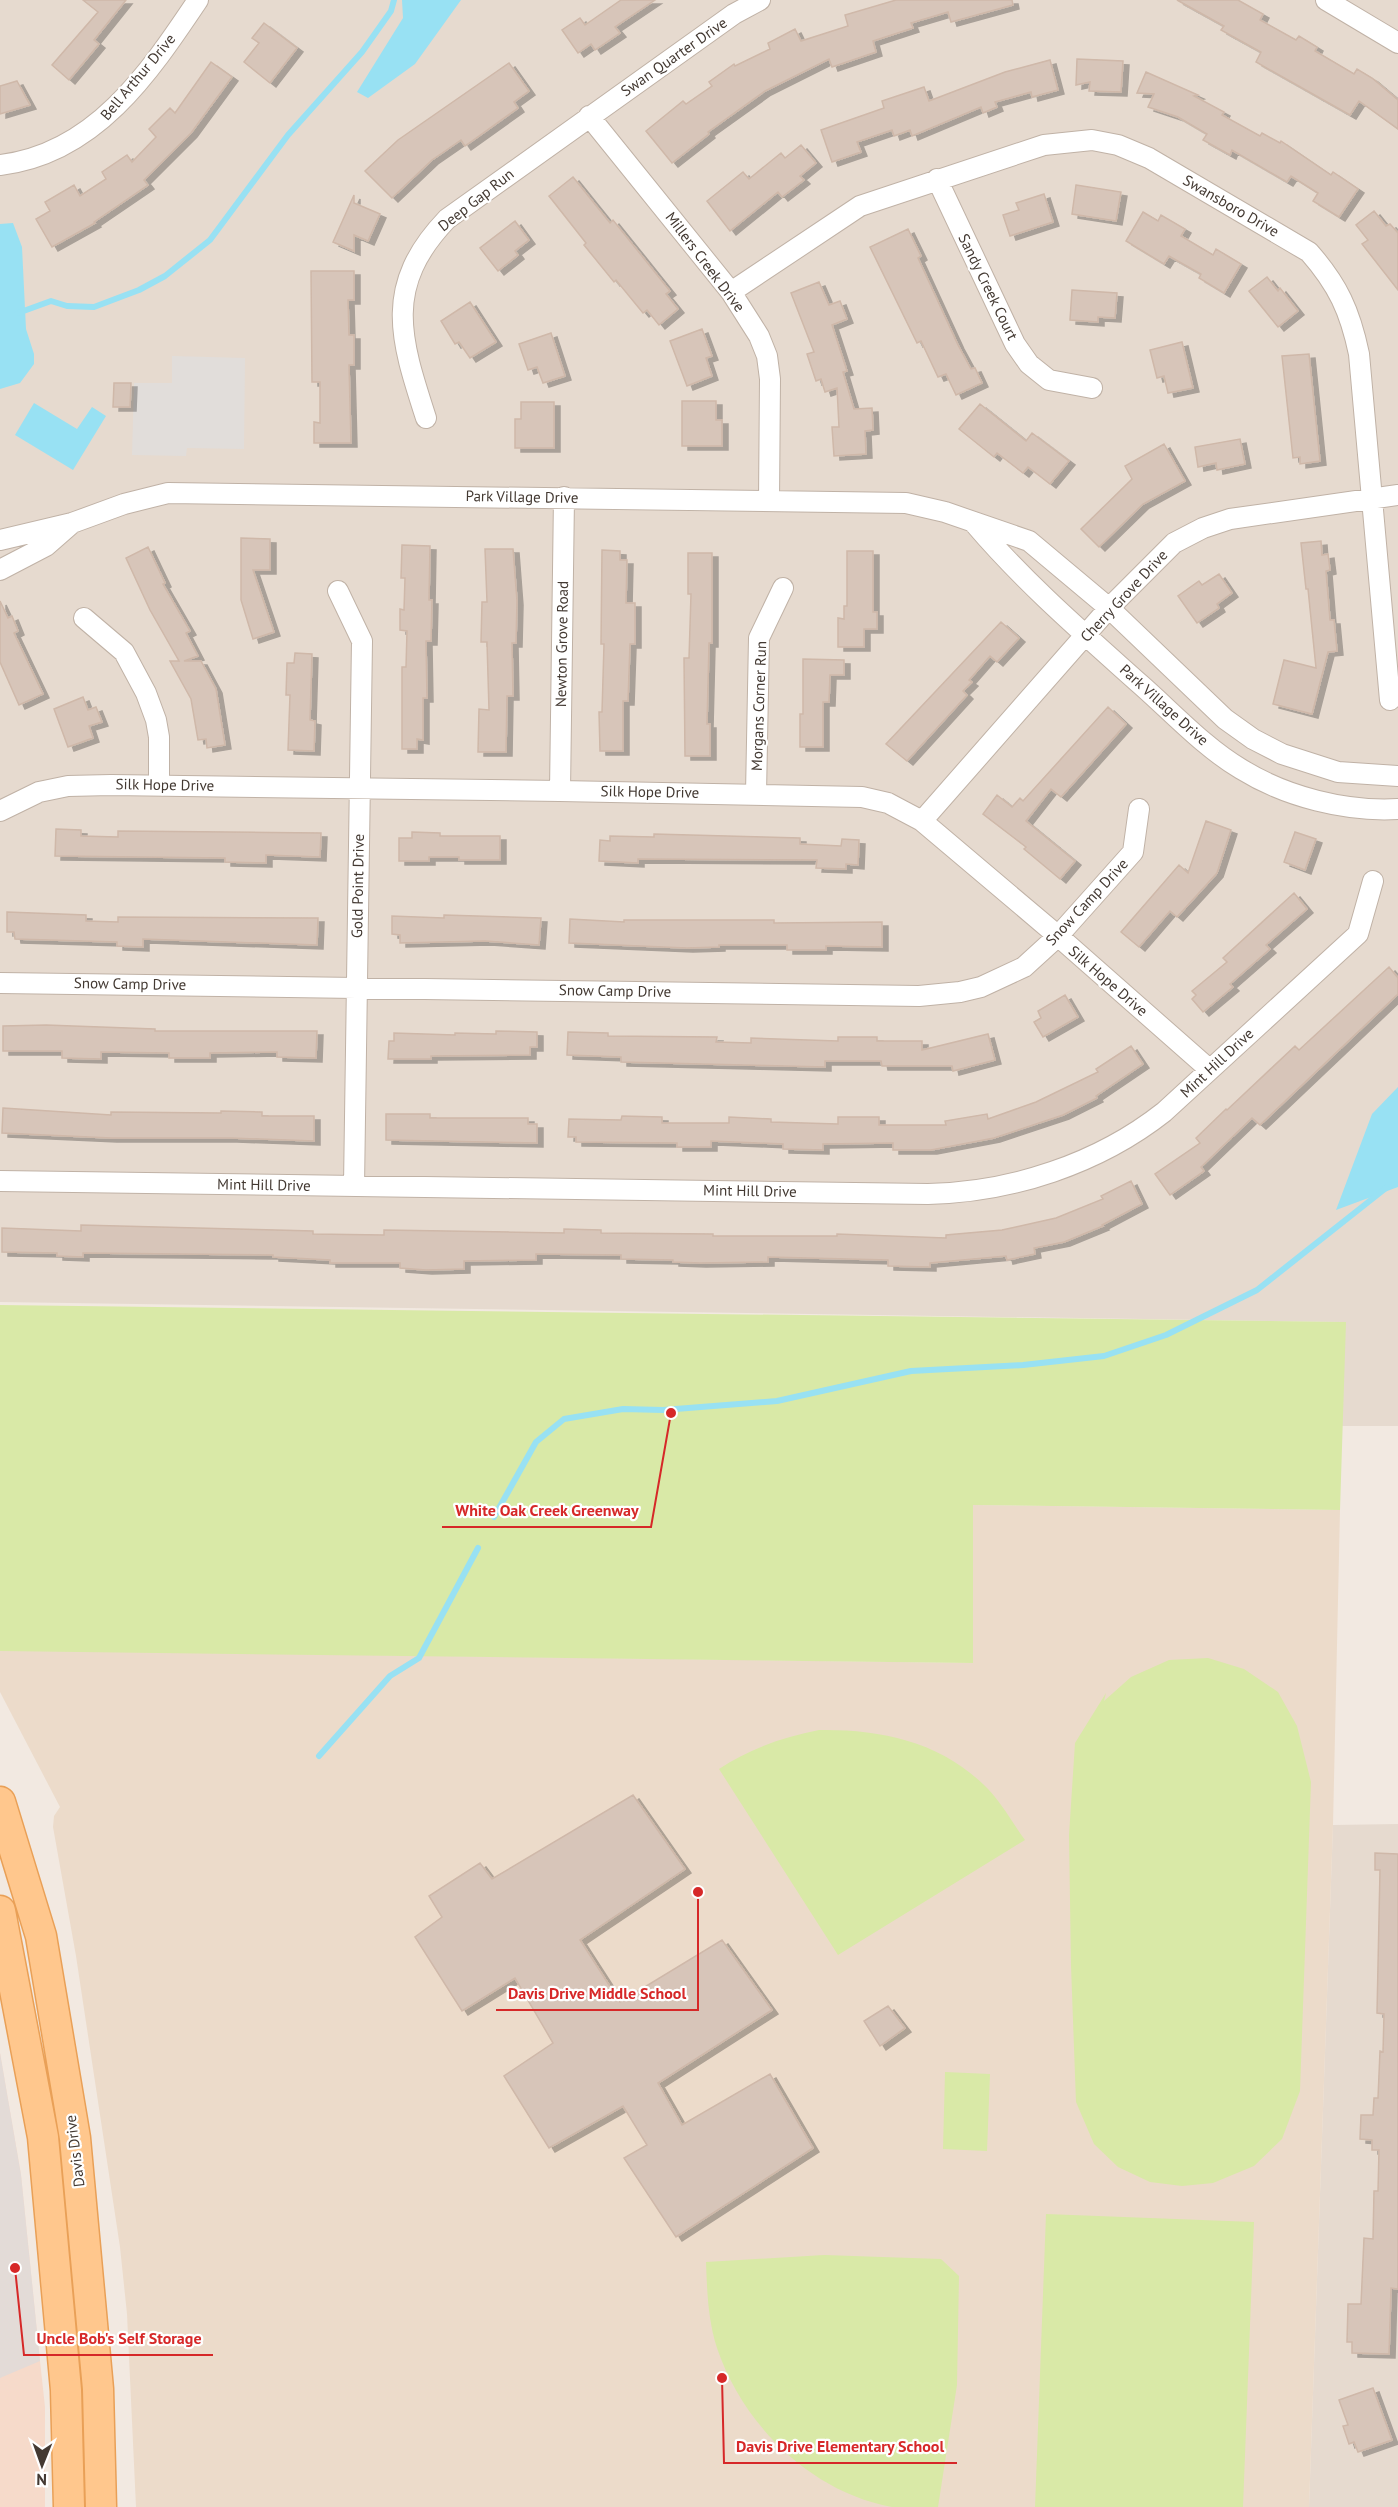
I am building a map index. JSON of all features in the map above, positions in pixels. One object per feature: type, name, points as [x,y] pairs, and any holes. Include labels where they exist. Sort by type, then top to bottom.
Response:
[{"type":"main road","name":"Davis Drive","points":[[0,1802],[41,1936],[75,2138],[98,2389],[101,2507]]},
{"type":"main road","name":"Davis Drive","points":[[0,1911],[43,2138],[65,2379],[69,2507]]},
{"type":"street","name":"Bell Arthur Drive","points":[[0,165],[48,153],[97,125],[112,112],[198,0]]},
{"type":"street","name":"Swan Quarter Drive","points":[[589,116],[734,14],[760,0]]},
{"type":"street","points":[[1326,0],[1398,43]]},
{"type":"street","name":"Millers Creek Drive","points":[[589,116],[731,292],[759,336],[767,356],[770,378],[769,501]]},
{"type":"street","name":"Deep Gap Run","points":[[426,417],[406,358],[402,328],[403,298],[408,275],[419,253],[447,219],[589,116]]},
{"type":"street","name":"Swansboro Drive","points":[[731,292],[860,206],[1044,145],[1092,140],[1118,145],[1149,158],[1309,252],[1327,272],[1339,291],[1348,310],[1359,354],[1390,700]]},
{"type":"street","name":"Sandy Creek Court","points":[[937,179],[1015,344],[1029,364],[1048,380],[1092,388]]},
{"type":"street","name":"Park Village Drive","points":[[0,540],[72,523],[124,504],[168,494],[564,497],[906,503],[945,512],[1029,541],[1109,608],[1225,719],[1253,739],[1282,754],[1338,772],[1398,776]]},
{"type":"street","name":"Cherry Grove Drive","points":[[922,821],[1109,608],[1174,543],[1203,528],[1230,519],[1398,495]]},
{"type":"street","name":"Newton Grove Road","points":[[560,790],[564,497]]},
{"type":"street","name":"Park Village Drive","points":[[0,570],[46,546],[72,523]]},
{"type":"street","name":"Park Village Drive","points":[[974,523],[1006,560],[1086,636],[1206,743],[1242,770],[1274,785],[1322,801],[1357,808],[1398,808]]},
{"type":"street","name":"Morgans Corner Run","points":[[756,794],[759,638],[783,588]]},
{"type":"street","name":"Gold Point Drive","points":[[338,591],[362,641],[354,1186]]},
{"type":"street","points":[[84,618],[124,652],[146,693],[159,736],[159,785]]},
{"type":"street","name":"Silk Hope Drive","points":[[0,811],[39,792],[68,786],[560,790],[862,797],[888,803],[922,821],[1058,936],[1209,1069]]},
{"type":"street","name":"Snow Camp Drive","points":[[0,983],[919,996],[960,992],[1001,979],[1024,967],[1058,936],[1133,852],[1139,810]]},
{"type":"street","name":"Mint Hill Drive","points":[[0,1181],[928,1194],[977,1191],[1004,1186],[1059,1169],[1111,1145],[1158,1117],[1358,934],[1373,881]]},
{"type":"shaded area","points":[[0,0],[1398,0],[1398,1426],[1342,1426],[1344,1322],[0,1302]]},
{"type":"shaded area","points":[[172,356],[245,358],[244,449],[187,448],[186,456],[132,455],[134,383],[172,383]]},
{"type":"shaded area","points":[[973,1505],[1340,1510],[1333,1825],[1309,2507],[136,2507],[127,2314],[120,2247],[76,1956],[53,1827],[54,1816],[60,1807],[0,1692],[0,1650],[973,1663]]},
{"type":"shaded area","points":[[1398,1824],[1398,2507],[1309,2507],[1333,1825]]},
{"type":"shaded area","points":[[0,2053],[21,2175],[45,2407],[45,2507],[0,2507]]},
{"type":"shaded area","points":[[0,2053],[21,2175],[40,2361],[0,2378]]},
{"type":"green space","points":[[0,1305],[1346,1322],[1340,1510],[973,1505],[973,1663],[0,1651]]},
{"type":"green space","points":[[1208,1658],[1244,1669],[1278,1692],[1297,1726],[1311,1782],[1300,2091],[1282,2139],[1254,2166],[1213,2183],[1182,2186],[1150,2182],[1118,2167],[1094,2144],[1076,2102],[1069,1835],[1075,1743],[1106,1693],[1104,1701],[1131,1677],[1169,1660]]},
{"type":"green space","points":[[819,1730],[886,1735],[928,1748],[948,1758],[990,1791],[1025,1840],[838,1955],[719,1769],[742,1755],[767,1745]]},
{"type":"green space","points":[[945,2072],[990,2074],[987,2151],[943,2149]]},
{"type":"green space","points":[[1046,2214],[1254,2222],[1243,2507],[1035,2507]]},
{"type":"green space","points":[[824,2255],[941,2259],[959,2276],[957,2385],[938,2507],[892,2507],[862,2499],[834,2487],[784,2451],[762,2428],[744,2403],[729,2376],[717,2348],[712,2327],[706,2262]]},
{"type":"water","points":[[402,0],[461,0],[415,64],[368,98],[357,92],[403,18]]},
{"type":"water","points":[[13,223],[22,247],[26,329],[34,354],[34,364],[20,383],[0,389],[0,224]]},
{"type":"water","points":[[34,403],[77,429],[92,407],[106,416],[73,470],[15,435]]},
{"type":"water","points":[[1398,1087],[1398,1187],[1336,1210],[1372,1114]]},
{"type":"building","points":[[83,0],[126,0],[94,40],[99,44],[69,80],[52,65],[98,12]]},
{"type":"building","points":[[621,0],[655,0],[615,27],[620,33],[595,50],[591,44],[578,53],[562,30],[580,18],[585,25]]},
{"type":"building","points":[[896,0],[1012,0],[1013,5],[951,22],[948,12],[911,23],[913,28],[873,41],[876,52],[832,67],[829,59],[765,91],[708,132],[709,134],[672,163],[646,131],[683,101],[686,104],[712,86],[709,82],[734,64],[735,66],[770,49],[768,43],[795,29],[801,41],[848,26],[845,15]]},
{"type":"building","points":[[1177,0],[1238,0],[1263,14],[1260,20],[1296,40],[1299,36],[1317,47],[1315,51],[1354,74],[1357,69],[1372,78],[1398,100],[1398,129],[1359,101],[1350,115],[1256,62],[1261,52],[1221,30],[1224,26]]},
{"type":"building","points":[[264,23],[297,48],[270,83],[244,62],[259,43],[252,38]]},
{"type":"building","points":[[1077,59],[1123,61],[1121,92],[1089,91],[1090,82],[1076,85]]},
{"type":"building","points":[[1050,60],[1058,90],[1032,97],[1031,92],[995,102],[997,107],[983,113],[981,107],[912,136],[910,130],[894,136],[892,130],[857,142],[861,152],[832,162],[821,130],[884,108],[882,101],[924,87],[929,101],[1005,72]]},
{"type":"building","points":[[211,62],[232,77],[191,133],[144,180],[148,185],[95,223],[52,247],[36,219],[50,211],[45,202],[74,185],[80,196],[106,179],[102,172],[127,155],[132,162],[156,137],[149,129],[170,108],[175,113]]},
{"type":"building","points":[[509,63],[529,91],[514,102],[518,108],[465,146],[461,140],[432,160],[392,198],[365,171],[398,140]]},
{"type":"building","points":[[1146,72],[1198,95],[1194,96],[1224,112],[1222,115],[1260,136],[1262,133],[1280,143],[1281,141],[1331,175],[1333,172],[1358,189],[1339,217],[1313,201],[1318,193],[1291,176],[1287,182],[1232,150],[1230,155],[1203,140],[1207,134],[1178,117],[1148,107],[1154,94],[1137,93]]},
{"type":"building","points":[[17,81],[30,105],[0,114],[0,86]]},
{"type":"building","points":[[801,145],[816,163],[800,176],[804,180],[782,197],[778,192],[730,231],[707,201],[743,172],[749,179],[781,153],[785,158]]},
{"type":"building","points":[[573,177],[610,223],[613,220],[670,291],[666,294],[678,309],[659,325],[647,310],[643,313],[616,280],[614,282],[549,196]]},
{"type":"building","points":[[1076,185],[1121,192],[1116,221],[1072,214]]},
{"type":"building","points":[[1044,194],[1053,222],[1010,236],[1003,215],[1019,210],[1016,203]]},
{"type":"building","points":[[354,195],[354,203],[380,214],[368,241],[354,235],[354,251],[333,242]]},
{"type":"building","points":[[1374,211],[1386,226],[1390,224],[1398,233],[1398,290],[1362,244],[1368,240],[1356,225]]},
{"type":"building","points":[[1143,212],[1158,221],[1161,215],[1185,229],[1181,236],[1213,255],[1216,249],[1241,264],[1224,293],[1199,278],[1201,274],[1169,256],[1164,264],[1126,241]]},
{"type":"building","points":[[515,221],[529,240],[515,251],[518,255],[498,271],[480,248]]},
{"type":"building","points":[[908,229],[921,256],[918,258],[958,345],[971,369],[975,368],[982,383],[956,395],[946,374],[938,377],[921,341],[917,343],[870,247]]},
{"type":"building","points":[[311,271],[354,271],[354,300],[348,300],[349,335],[354,335],[354,365],[349,365],[351,443],[314,443],[314,422],[320,423],[320,382],[312,382]]},
{"type":"building","points":[[1267,277],[1278,291],[1280,288],[1298,311],[1278,327],[1249,291]]},
{"type":"building","points":[[819,282],[829,305],[840,301],[847,319],[832,325],[847,371],[843,372],[854,409],[872,408],[873,430],[865,431],[866,454],[834,456],[832,427],[839,427],[837,388],[825,392],[821,379],[816,381],[807,354],[814,352],[791,293]]},
{"type":"building","points":[[1072,290],[1117,293],[1115,318],[1098,317],[1098,322],[1070,320]]},
{"type":"building","points":[[470,302],[496,342],[470,358],[459,342],[455,344],[441,321]]},
{"type":"building","points":[[702,329],[712,356],[706,358],[712,376],[687,386],[670,341]]},
{"type":"building","points":[[551,333],[565,376],[543,383],[537,367],[528,370],[519,344]]},
{"type":"building","points":[[1182,342],[1193,388],[1168,393],[1164,376],[1157,378],[1150,350]]},
{"type":"building","points":[[1309,354],[1320,461],[1300,464],[1300,457],[1293,458],[1282,356]]},
{"type":"building","points":[[114,383],[131,383],[130,407],[113,407]]},
{"type":"building","points":[[682,401],[716,401],[716,420],[722,420],[722,446],[682,446]]},
{"type":"building","points":[[521,402],[554,402],[554,448],[515,448],[515,419],[521,419]]},
{"type":"building","points":[[980,404],[1026,441],[1032,433],[1069,461],[1050,484],[1028,467],[1023,473],[997,453],[994,457],[959,429]]},
{"type":"building","points":[[1240,439],[1245,464],[1217,470],[1216,463],[1198,467],[1195,447]]},
{"type":"building","points":[[1164,444],[1185,481],[1143,504],[1099,547],[1081,529],[1132,479],[1125,466]]},
{"type":"building","points":[[241,538],[270,539],[270,570],[253,570],[274,632],[253,639],[241,600]]},
{"type":"building","points":[[1321,541],[1322,555],[1328,554],[1330,570],[1326,571],[1330,620],[1334,620],[1337,651],[1328,652],[1312,714],[1273,704],[1284,660],[1316,668],[1301,543]]},
{"type":"building","points":[[402,545],[430,546],[431,641],[426,641],[427,698],[423,698],[423,740],[417,739],[417,749],[402,749],[402,667],[406,667],[407,631],[400,630],[400,609],[404,610],[405,578],[401,578]]},
{"type":"building","points":[[148,547],[165,583],[163,584],[190,631],[186,633],[198,656],[184,661],[201,661],[216,689],[225,745],[207,748],[206,739],[198,740],[191,699],[170,661],[179,661],[150,610],[126,558]]},
{"type":"building","points":[[485,549],[513,549],[517,601],[516,643],[512,643],[513,696],[507,696],[506,752],[478,752],[479,709],[489,710],[487,642],[481,642],[482,602],[487,602]]},
{"type":"building","points":[[602,550],[620,551],[620,560],[627,560],[626,603],[635,603],[635,644],[630,644],[628,701],[623,701],[623,751],[600,751],[599,712],[602,712],[604,644],[601,644]]},
{"type":"building","points":[[847,551],[873,551],[873,612],[877,612],[877,629],[864,629],[864,647],[838,647],[838,618],[844,619],[844,606],[847,606]]},
{"type":"building","points":[[688,553],[712,553],[712,643],[709,643],[707,724],[710,724],[710,756],[685,756],[684,658],[689,658],[691,594],[688,594]]},
{"type":"building","points":[[1219,574],[1232,593],[1217,604],[1219,608],[1197,623],[1178,596],[1199,581],[1202,585]]},
{"type":"building","points":[[0,601],[8,618],[12,616],[18,631],[14,633],[43,694],[19,705],[0,662]]},
{"type":"building","points":[[1001,622],[1019,638],[997,662],[990,656],[969,680],[972,682],[963,691],[967,695],[907,761],[886,744]]},
{"type":"building","points":[[295,653],[312,654],[310,720],[315,721],[314,751],[288,750],[290,695],[286,695],[287,663],[294,663]]},
{"type":"building","points":[[803,659],[844,660],[844,675],[830,675],[829,702],[823,702],[823,747],[800,747],[800,714],[803,714]]},
{"type":"building","points":[[83,697],[88,710],[96,707],[102,722],[89,726],[93,738],[68,747],[54,709]]},
{"type":"building","points":[[1108,707],[1126,724],[1061,797],[1051,789],[1026,821],[1075,861],[1060,879],[1024,849],[1026,847],[983,814],[997,795],[1012,807],[1020,798],[1023,801]]},
{"type":"building","points":[[1206,821],[1231,830],[1217,873],[1177,917],[1170,911],[1139,947],[1121,932],[1179,865],[1188,873]]},
{"type":"building","points":[[56,829],[81,830],[81,836],[118,837],[118,831],[321,833],[320,857],[266,855],[266,863],[225,862],[225,858],[55,856]]},
{"type":"building","points":[[412,832],[440,833],[440,836],[500,836],[500,860],[429,857],[429,861],[399,861],[399,838],[412,838]]},
{"type":"building","points":[[1295,832],[1316,839],[1305,870],[1284,862]]},
{"type":"building","points":[[654,834],[800,838],[800,844],[841,846],[842,839],[859,840],[858,865],[846,864],[846,869],[816,868],[817,860],[638,859],[638,863],[599,861],[600,840],[610,841],[610,836],[654,837]]},
{"type":"building","points":[[1294,893],[1307,909],[1266,945],[1270,949],[1230,984],[1233,987],[1203,1012],[1192,999],[1196,995],[1192,991],[1227,962],[1223,958]]},
{"type":"building","points":[[7,912],[86,915],[86,921],[118,922],[118,917],[318,918],[317,945],[143,939],[143,947],[117,946],[117,942],[15,939],[14,932],[7,932]]},
{"type":"building","points":[[444,915],[541,918],[539,945],[485,941],[400,943],[400,935],[392,934],[392,916],[444,918]]},
{"type":"building","points":[[570,919],[624,922],[624,920],[774,920],[774,923],[882,922],[882,947],[826,946],[826,950],[787,950],[787,945],[719,945],[719,947],[687,948],[569,943]]},
{"type":"building","points":[[1389,967],[1398,978],[1398,994],[1260,1125],[1252,1118],[1201,1167],[1204,1171],[1170,1195],[1155,1174],[1200,1143],[1196,1138],[1226,1109],[1295,1046],[1299,1050]]},
{"type":"building","points":[[1065,995],[1078,1017],[1043,1037],[1034,1022],[1041,1018],[1038,1011]]},
{"type":"building","points":[[46,1025],[155,1029],[155,1031],[317,1031],[316,1058],[277,1057],[277,1052],[210,1053],[210,1058],[169,1058],[169,1053],[101,1052],[101,1059],[62,1058],[62,1051],[3,1051],[3,1026]]},
{"type":"building","points":[[496,1031],[537,1032],[537,1047],[530,1047],[530,1055],[388,1059],[389,1041],[394,1041],[394,1033],[455,1035],[455,1033],[496,1034]]},
{"type":"building","points":[[568,1032],[608,1033],[608,1036],[717,1037],[716,1042],[751,1043],[751,1038],[838,1041],[838,1037],[877,1037],[877,1041],[922,1041],[922,1050],[988,1034],[995,1060],[953,1071],[952,1066],[882,1066],[881,1061],[825,1061],[825,1067],[621,1062],[621,1057],[567,1055]]},
{"type":"building","points":[[1131,1046],[1143,1064],[1096,1096],[1097,1098],[1063,1115],[994,1138],[931,1150],[893,1150],[893,1143],[823,1144],[823,1150],[783,1149],[783,1144],[711,1141],[711,1147],[677,1147],[677,1143],[576,1142],[576,1137],[568,1137],[569,1119],[621,1120],[622,1116],[662,1117],[662,1123],[729,1123],[729,1117],[771,1119],[771,1122],[838,1124],[838,1117],[879,1117],[879,1125],[946,1125],[945,1121],[987,1114],[988,1119],[1036,1102],[1098,1072],[1096,1069]]},
{"type":"building","points":[[3,1108],[111,1115],[111,1112],[221,1113],[221,1111],[262,1112],[262,1116],[314,1116],[314,1141],[111,1138],[2,1133]]},
{"type":"building","points":[[386,1114],[430,1114],[430,1118],[528,1118],[528,1124],[537,1124],[537,1143],[386,1140]]},
{"type":"building","points":[[1131,1181],[1142,1204],[1103,1226],[1064,1242],[1034,1248],[1035,1254],[1007,1260],[1006,1256],[930,1263],[930,1267],[888,1266],[888,1260],[768,1257],[768,1262],[700,1263],[621,1259],[621,1255],[536,1254],[536,1260],[464,1261],[464,1269],[426,1270],[400,1268],[400,1263],[330,1263],[330,1260],[273,1257],[273,1255],[83,1253],[83,1257],[57,1256],[57,1253],[2,1252],[2,1228],[81,1231],[81,1225],[313,1231],[313,1234],[384,1235],[384,1230],[564,1233],[564,1229],[601,1230],[601,1233],[713,1234],[713,1236],[837,1236],[837,1234],[946,1238],[946,1235],[1002,1230],[1056,1218],[1103,1199],[1101,1196]]},
{"type":"building","points":[[633,1795],[685,1869],[580,1940],[620,2002],[722,1940],[772,2010],[658,2083],[682,2125],[770,2074],[813,2148],[676,2237],[624,2158],[647,2145],[623,2106],[549,2148],[504,2076],[553,2043],[515,1978],[462,2011],[415,1937],[442,1917],[429,1896],[480,1863],[492,1879]]},
{"type":"building","points":[[1375,1853],[1398,1854],[1398,2289],[1391,2288],[1389,2354],[1352,2353],[1352,2342],[1347,2342],[1348,2304],[1361,2304],[1364,2238],[1373,2239],[1374,2191],[1378,2191],[1379,2150],[1372,2150],[1372,2140],[1360,2139],[1361,2115],[1373,2115],[1374,2098],[1378,2098],[1380,2051],[1383,2052],[1384,2014],[1377,2013],[1380,1870],[1375,1870]]},
{"type":"building","points":[[888,2006],[905,2028],[880,2046],[864,2021]]},
{"type":"building","points":[[1373,2388],[1392,2440],[1358,2452],[1354,2442],[1349,2444],[1343,2426],[1348,2425],[1339,2400]]},
{"type":"waterway","points":[[18,313],[51,301],[67,306],[94,307],[139,290],[165,276],[210,240],[288,135],[362,52],[391,11],[394,0]]},
{"type":"waterway","points":[[494,1517],[536,1442],[564,1419],[623,1409],[663,1410],[777,1401],[911,1371],[1023,1365],[1104,1356],[1166,1335],[1257,1290],[1386,1188]]},
{"type":"waterway","points":[[319,1756],[390,1676],[419,1658],[478,1548]]},
{"type":"place","name":"White Oak Creek Greenway","points":[[671,1413]]},
{"type":"place","name":"Davis Drive Middle School","points":[[698,1892]]},
{"type":"place","name":"Uncle Bob's Self Storage","points":[[15,2268]]},
{"type":"place","name":"Davis Drive Elementary School","points":[[722,2378]]}]
